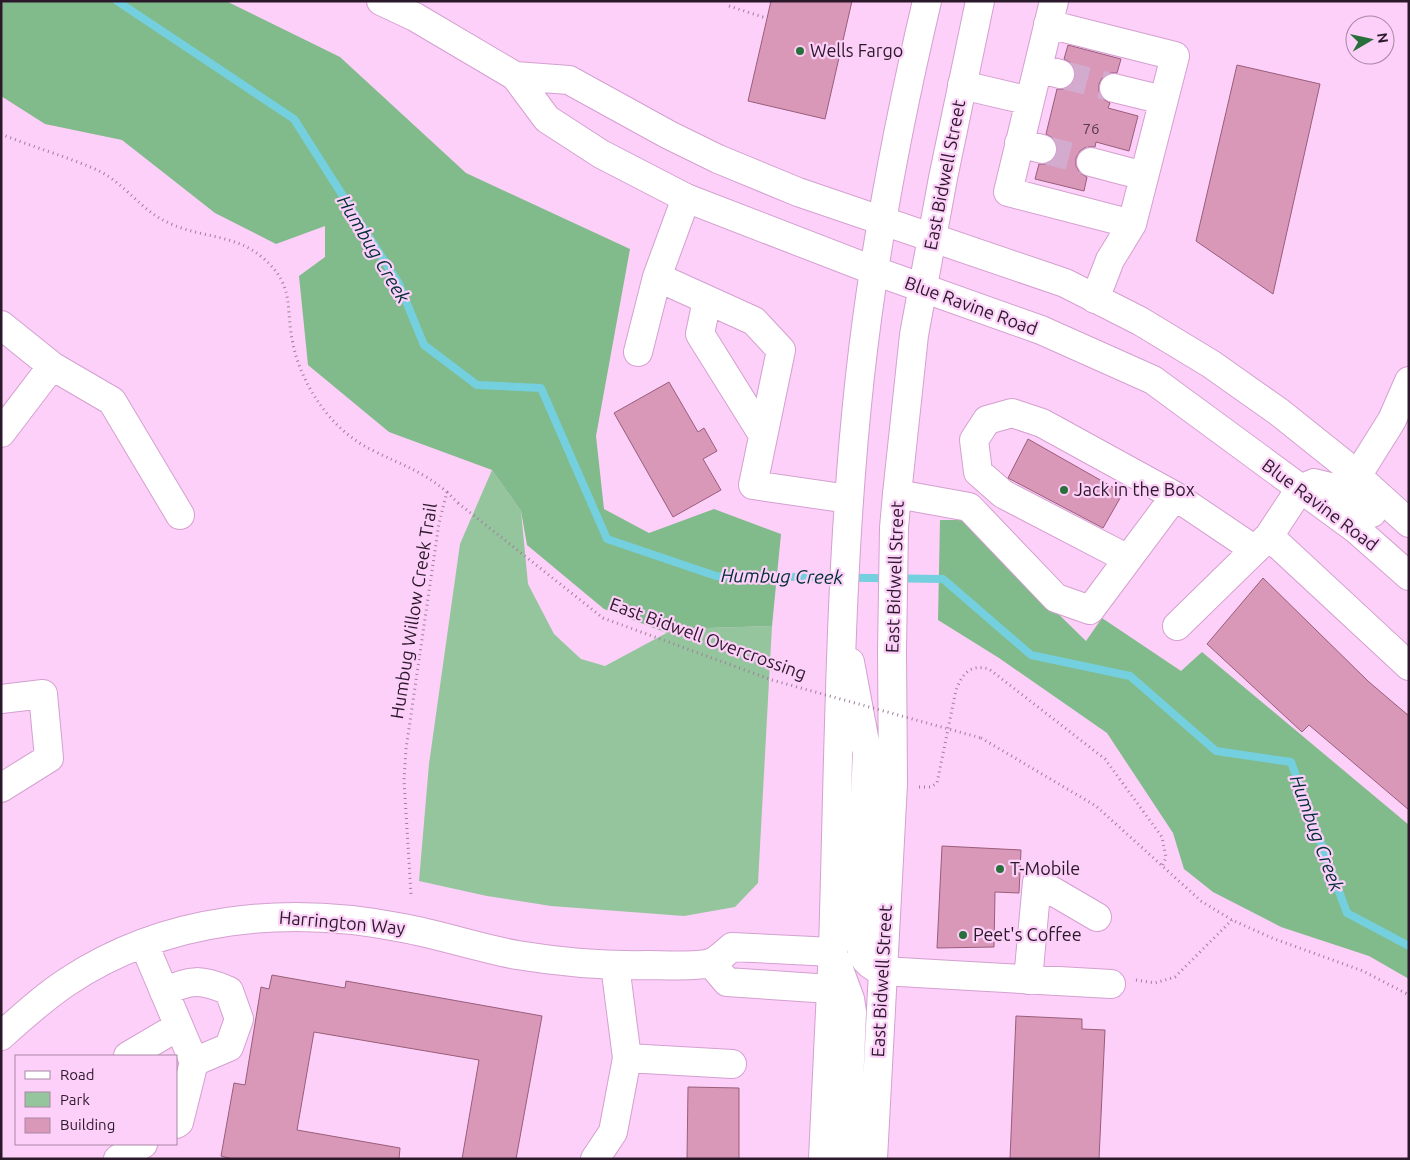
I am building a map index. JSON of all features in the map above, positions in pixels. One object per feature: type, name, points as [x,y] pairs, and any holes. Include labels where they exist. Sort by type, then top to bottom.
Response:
[{"type":"main road","name":"Blue Ravine Road","points":[[381,1],[415,18],[515,76],[547,119],[601,154],[686,198],[875,271],[1041,330],[1153,380],[1357,530],[1409,576]]},
{"type":"main road","points":[[823,1159],[833,952],[841,625],[860,379],[882,223],[927,1]]},
{"type":"main road","name":"East Bidwell Street","points":[[873,1159],[893,784],[892,650],[894,528],[897,494],[914,335],[980,1]]},
{"type":"main road","points":[[1095,299],[1110,260],[1132,224],[1175,56],[1051,13],[1049,71],[1030,101],[1031,146],[1008,192],[1132,224]]},
{"type":"main road","name":"Blue Ravine Road","points":[[515,76],[569,80],[622,111],[718,159],[798,192],[882,223],[933,238],[1065,283],[1140,322],[1211,364],[1279,412],[1357,476],[1409,523]]},
{"type":"main road","points":[[962,85],[1030,101]]},
{"type":"main road","points":[[1114,88],[1163,100]]},
{"type":"main road","points":[[1091,162],[1144,176]]},
{"type":"main road","points":[[638,352],[657,277],[686,198]]},
{"type":"main road","points":[[657,277],[754,321],[781,350],[753,485],[849,507]]},
{"type":"main road","points":[[706,300],[700,334],[763,435]]},
{"type":"main road","points":[[1,325],[52,366],[112,401],[180,515]]},
{"type":"main road","points":[[1,433],[52,366]]},
{"type":"main road","points":[[1357,476],[1392,420],[1409,381]]},
{"type":"main road","points":[[1128,559],[1003,494],[978,472],[974,440],[987,420],[1012,414],[1042,423],[1262,543],[1409,666]]},
{"type":"main road","points":[[1177,626],[1262,543],[1300,489],[1314,483],[1347,491],[1393,531],[1409,534]]},
{"type":"main road","points":[[897,494],[970,507],[1056,598],[1090,610],[1175,496]]},
{"type":"main road","points":[[841,625],[857,692],[867,753],[859,926],[861,954],[868,965],[882,971],[1111,984]]},
{"type":"main road","points":[[1,699],[43,694],[49,758],[1,788]]},
{"type":"main road","points":[[1028,980],[1037,882],[1097,917]]},
{"type":"main road","name":"Harrington Way","points":[[1,1036],[33,1007],[68,982],[104,960],[144,944],[205,925],[268,916],[311,917],[403,928],[515,954],[576,963],[615,965],[711,963]]},
{"type":"main road","points":[[144,944],[194,1062],[178,1123]]},
{"type":"main road","points":[[830,989],[727,982],[711,963],[732,947],[833,952]]},
{"type":"main road","points":[[833,952],[850,999],[852,1012],[846,1159]]},
{"type":"main road","points":[[595,1159],[613,1132],[627,1058],[615,965]]},
{"type":"main road","points":[[164,992],[184,982],[211,983],[229,991],[239,1019],[229,1047],[194,1062]]},
{"type":"main road","points":[[130,1055],[179,1026]]},
{"type":"main road","points":[[627,1058],[732,1064]]},
{"type":"main road","points":[[107,1145],[117,1159],[141,1145]]},
{"type":"path","points":[[729,6],[766,18]]},
{"type":"path","name":"Humbug Willow Creek Trail","points":[[1,134],[97,170],[115,182],[151,213],[167,223],[184,230],[236,241],[264,258],[276,272],[286,290],[290,304],[292,343],[317,401],[327,414],[345,432],[370,450],[415,468],[446,492],[439,523],[406,749],[404,780],[411,894]]},
{"type":"path","name":"East Bidwell Overcrossing","points":[[446,492],[603,618],[772,680],[981,738],[1096,806],[1162,868],[1201,901],[1232,920],[1272,938],[1363,971],[1409,995]]},
{"type":"path","points":[[893,784],[932,788],[937,783],[956,690],[962,677],[969,669],[980,666],[989,669],[1105,759],[1162,837],[1166,857],[1162,868]]},
{"type":"path","points":[[1111,984],[1129,979],[1155,983],[1175,977],[1232,920]]},
{"type":"green space","points":[[1,1],[226,1],[340,57],[466,173],[630,249],[596,436],[604,509],[649,533],[714,509],[781,534],[772,626],[674,629],[667,633],[604,609],[527,545],[521,511],[492,470],[389,432],[308,365],[299,276],[325,257],[325,226],[276,244],[215,213],[122,140],[45,124],[1,96]]},
{"type":"green space","points":[[492,470],[521,511],[528,584],[554,634],[581,659],[605,666],[674,629],[772,626],[758,883],[735,907],[684,916],[551,906],[487,896],[419,881],[429,764],[460,544]]},
{"type":"green space","points":[[940,520],[962,520],[1086,641],[1102,618],[1181,671],[1202,652],[1409,825],[1409,979],[1369,956],[1281,927],[1213,892],[1184,869],[1173,833],[1107,733],[999,658],[938,620]]},
{"type":"building","name":"Wells Fargo","points":[[771,1],[852,1],[825,119],[748,101]]},
{"type":"building","points":[[1068,45],[1121,59],[1117,73],[1109,73],[1102,78],[1099,84],[1099,92],[1103,99],[1110,103],[1108,108],[1138,116],[1129,151],[1096,142],[1095,147],[1086,147],[1080,151],[1076,158],[1076,166],[1080,173],[1087,177],[1084,191],[1035,179],[1039,164],[1046,164],[1053,160],[1057,152],[1057,145],[1053,138],[1046,134],[1057,89],[1064,89],[1071,85],[1075,78],[1075,71],[1071,63],[1064,59]]},
{"type":"building","points":[[1237,65],[1320,84],[1273,294],[1196,241]]},
{"type":"building","points":[[669,382],[698,432],[704,428],[717,451],[703,459],[721,490],[673,517],[614,413]]},
{"type":"building","name":"Jack in the Box","points":[[1028,439],[1123,493],[1103,528],[1008,478]]},
{"type":"building","points":[[1263,578],[1369,682],[1409,716],[1409,810],[1309,725],[1302,732],[1207,644]]},
{"type":"building","points":[[942,846],[1021,850],[1019,893],[995,892],[994,947],[937,948]]},
{"type":"building","points":[[272,975],[345,988],[346,981],[542,1016],[516,1159],[462,1159],[479,1060],[314,1032],[297,1130],[400,1148],[399,1159],[232,1159],[221,1156],[234,1083],[245,1085],[261,987],[269,989]]},
{"type":"building","points":[[1016,1016],[1082,1019],[1082,1029],[1105,1030],[1099,1159],[1010,1159]]},
{"type":"building","points":[[688,1087],[739,1088],[739,1159],[687,1159]]},
{"type":"waterway","name":"Humbug Creek","points":[[117,1],[294,119],[399,284],[424,345],[477,385],[541,388],[607,539],[716,576],[943,579],[1031,655],[1130,676],[1216,751],[1291,762],[1347,913],[1409,946]]},
{"type":"tunnel","points":[[1060,74],[1114,88]]},
{"type":"tunnel","points":[[1042,149],[1091,162]]},
{"type":"place","name":"Wells Fargo","points":[[800,51]]},
{"type":"place","name":"Jack in the Box","points":[[1064,490]]},
{"type":"place","name":"T-Mobile","points":[[1000,869]]},
{"type":"place","name":"Peet's Coffee","points":[[963,935]]}]
